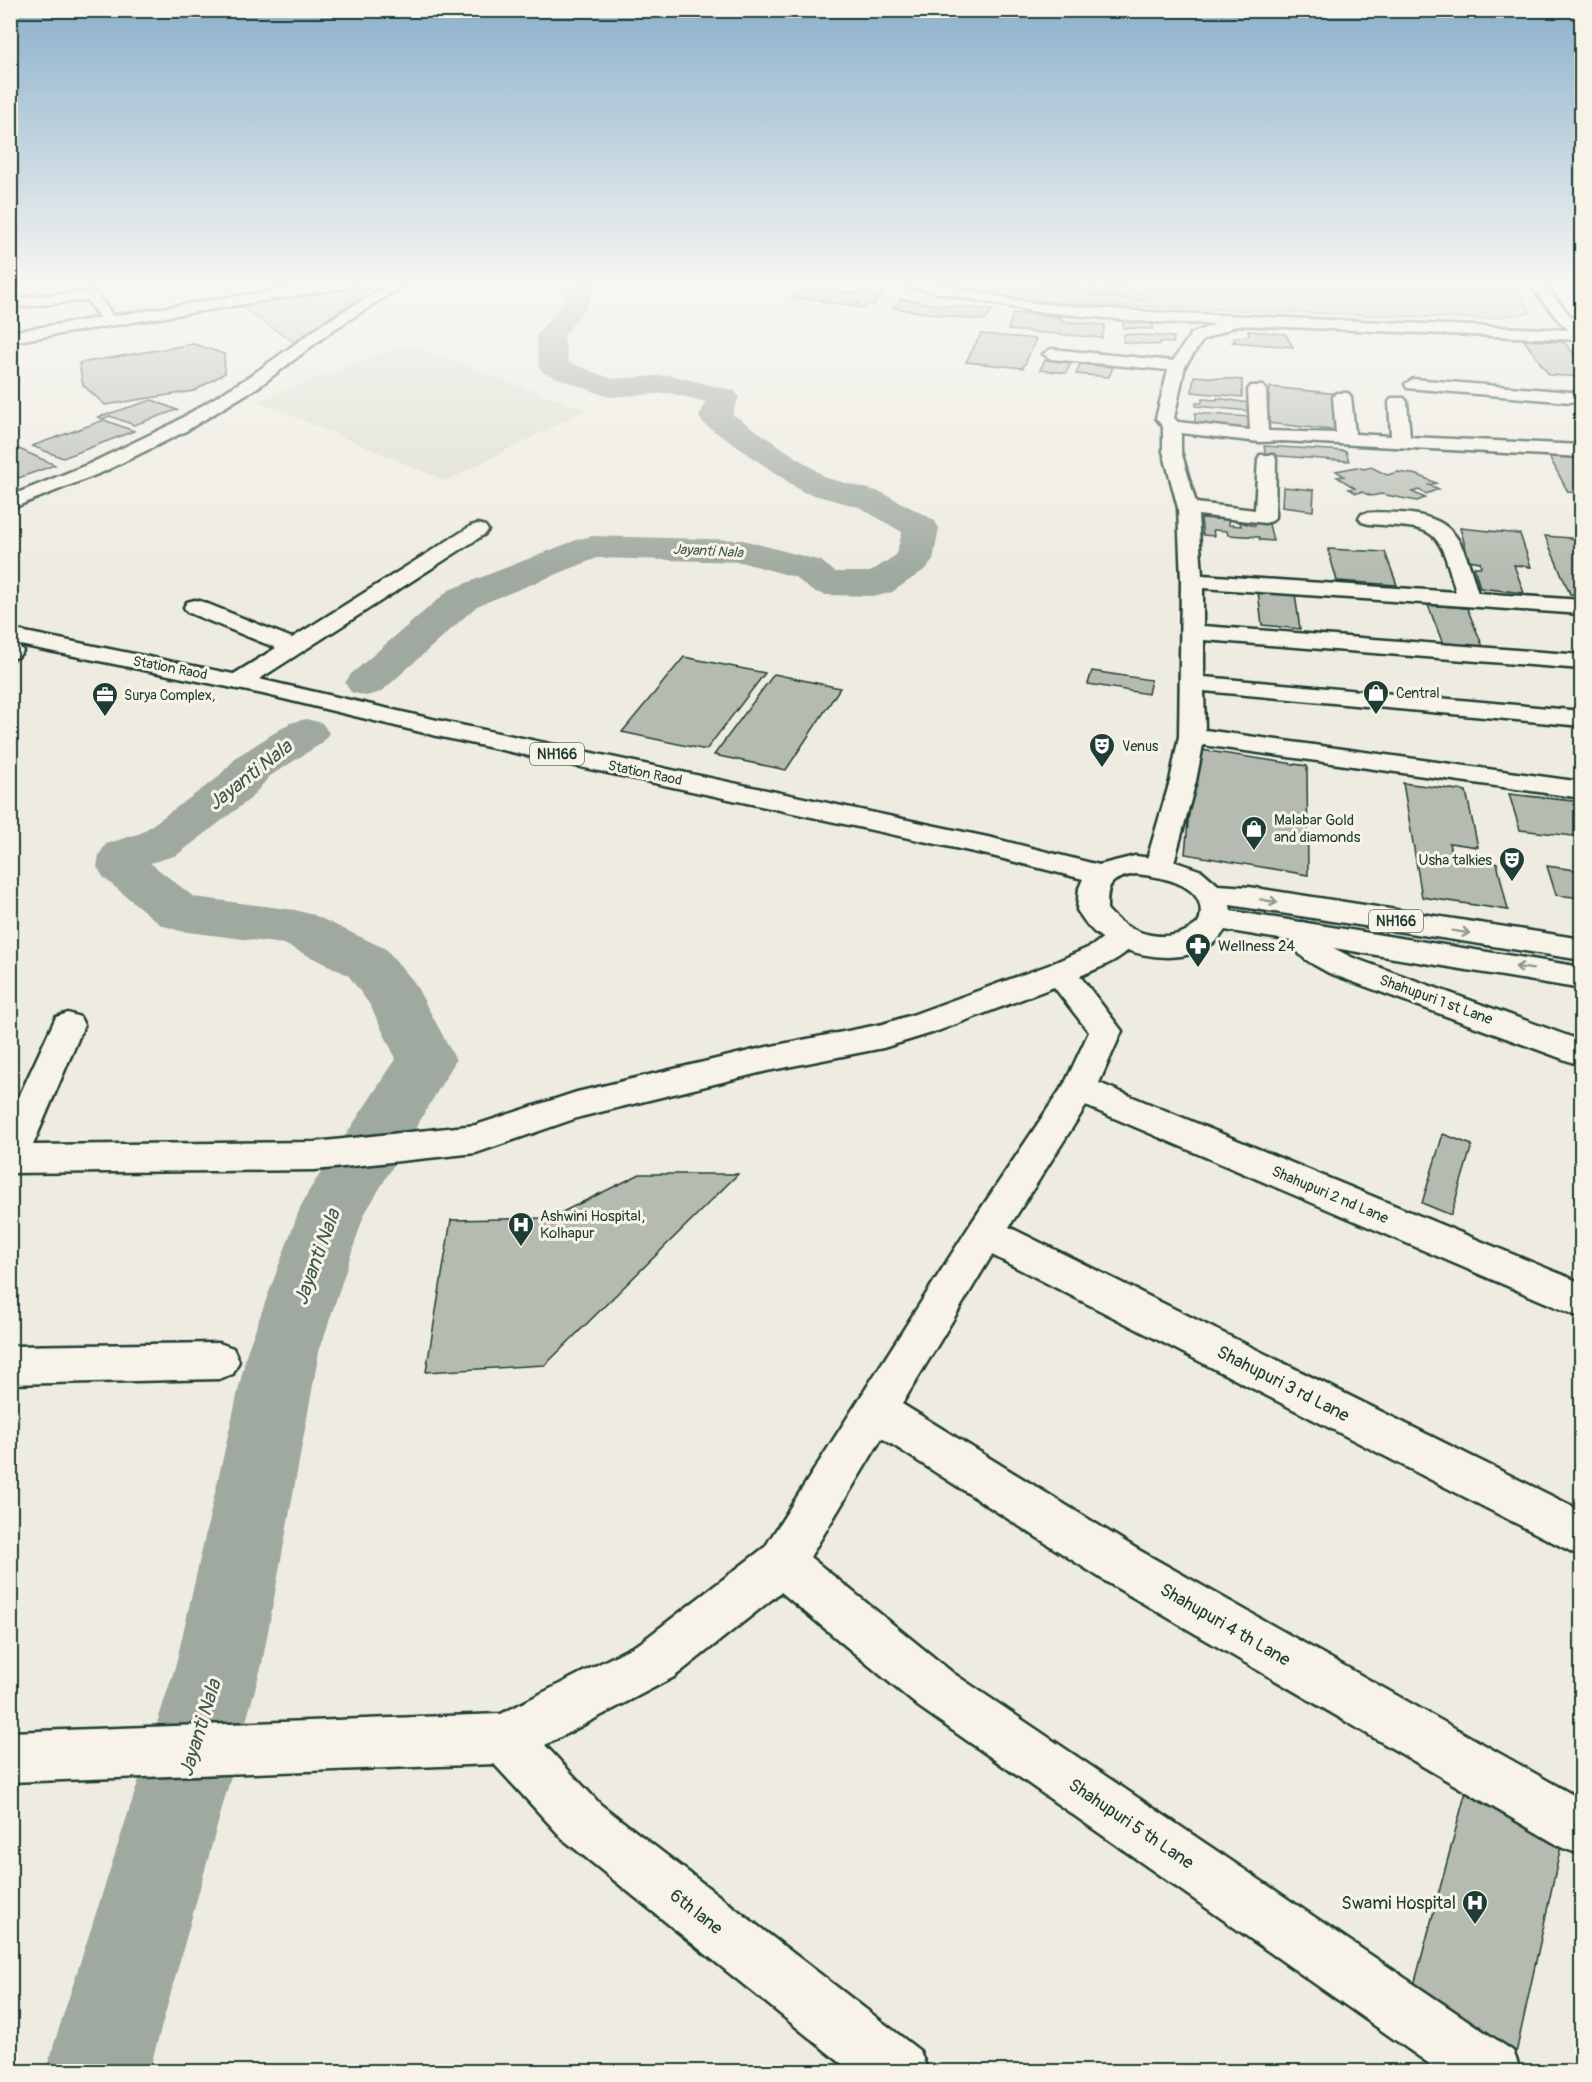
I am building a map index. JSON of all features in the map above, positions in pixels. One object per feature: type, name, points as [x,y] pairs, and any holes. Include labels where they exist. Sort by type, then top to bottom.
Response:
[{"type":"main road","points":[[10,503],[117,459],[178,428],[256,380]]},
{"type":"main road","points":[[1159,866],[1183,781],[1191,736],[1193,683],[1192,580],[1188,508],[1172,452],[1172,427],[1166,418],[1174,380]]},
{"type":"main road","points":[[1413,384],[1573,402],[1555,380]]},
{"type":"main road","points":[[1257,390],[1259,437]]},
{"type":"main road","points":[[1342,396],[1346,439]]},
{"type":"main road","points":[[1398,402],[1401,442]]},
{"type":"main road","points":[[1172,427],[1259,437],[1581,451]]},
{"type":"main road","points":[[1188,508],[1265,517],[1267,459]]},
{"type":"main road","points":[[1369,518],[1417,522],[1438,527],[1447,535],[1469,600]]},
{"type":"main road","points":[[238,682],[478,530]]},
{"type":"main road","points":[[1192,580],[1581,607]]},
{"type":"main road","points":[[195,607],[292,646]]},
{"type":"main road","points":[[1191,632],[1581,662]]},
{"type":"main road","name":"Station Raod","points":[[10,636],[238,682],[437,728],[992,847],[1097,881]]},
{"type":"main road","name":"NH166","points":[[11,651],[1097,881],[1117,868],[1135,865],[1159,866],[1193,879],[1210,916]]},
{"type":"main road","points":[[1193,683],[1581,719]]},
{"type":"main road","points":[[1191,736],[1581,790]]},
{"type":"main road","name":"NH166","points":[[1097,881],[1092,910],[1110,930],[1141,943],[1166,946],[1191,942],[1210,916],[1249,897],[1581,950]]},
{"type":"main road","name":"NH166","points":[[1210,916],[1260,927],[1581,978]]},
{"type":"main road","name":"Shahupuri 1 st Lane","points":[[1302,932],[1310,949],[1340,965],[1581,1054]]},
{"type":"main road","points":[[69,1025],[10,1158],[315,1156],[476,1138],[577,1105],[767,1059],[883,1036],[923,1024],[1060,973],[1103,953],[1124,937]]},
{"type":"main road","points":[[10,1757],[505,1739],[657,1659],[781,1563],[985,1233],[1079,1089],[1106,1031],[1060,973]]},
{"type":"main road","name":"Shahupuri 2 nd Lane","points":[[1079,1089],[1581,1301]]},
{"type":"main road","name":"Shahupuri 3 rd Lane","points":[[985,1233],[1581,1535]]},
{"type":"main road","points":[[10,1365],[219,1361]]},
{"type":"main road","name":"Shahupuri 4 th Lane","points":[[875,1410],[1121,1565],[1581,1829]]},
{"type":"main road","name":"Shahupuri 5 th Lane","points":[[781,1563],[936,1690],[1492,2072]]},
{"type":"main road","name":"6th lane","points":[[505,1739],[582,1822],[899,2072]]},
{"type":"shaded area","points":[[312,380],[505,380],[586,410],[446,481],[257,401]]},
{"type":"building","points":[[82,380],[213,380],[194,391],[105,405],[83,385]]},
{"type":"building","points":[[1193,380],[1242,380],[1242,397],[1192,392]]},
{"type":"building","points":[[1270,387],[1339,394],[1341,431],[1267,423]]},
{"type":"building","points":[[1217,398],[1249,403],[1250,411],[1196,406],[1196,403],[1202,403],[1202,399],[1217,400]]},
{"type":"building","points":[[152,400],[177,410],[134,425],[110,416],[103,419],[98,417]]},
{"type":"building","points":[[1195,413],[1249,417],[1249,429],[1195,424]]},
{"type":"building","points":[[104,420],[134,431],[63,458],[32,446]]},
{"type":"building","points":[[1264,446],[1346,451],[1349,461],[1266,455]]},
{"type":"building","points":[[19,449],[55,465],[10,481],[10,452]]},
{"type":"building","points":[[1549,456],[1582,459],[1582,493],[1568,492]]},
{"type":"building","points":[[1357,467],[1364,469],[1371,467],[1387,475],[1398,472],[1418,475],[1436,483],[1429,485],[1439,489],[1426,494],[1419,490],[1412,492],[1425,498],[1417,501],[1381,494],[1371,496],[1362,492],[1356,493],[1349,489],[1355,488],[1337,477],[1344,476],[1336,471]]},
{"type":"building","points":[[1283,487],[1314,490],[1313,511],[1282,507]]},
{"type":"building","points":[[1201,518],[1228,520],[1229,525],[1241,526],[1240,522],[1255,526],[1255,523],[1269,524],[1273,541],[1260,540],[1259,537],[1228,535],[1227,531],[1213,530],[1214,536],[1203,535]]},
{"type":"building","points":[[1460,528],[1520,534],[1531,567],[1514,565],[1524,593],[1480,588],[1474,567],[1481,567],[1480,562],[1469,560]]},
{"type":"building","points":[[1545,536],[1582,539],[1582,595],[1570,594]]},
{"type":"building","points":[[1328,549],[1385,552],[1397,585],[1337,581]]},
{"type":"building","points":[[1258,591],[1295,594],[1300,629],[1262,625]]},
{"type":"building","points":[[1428,605],[1467,608],[1483,647],[1443,644]]},
{"type":"building","points":[[684,657],[765,673],[706,750],[622,732]]},
{"type":"building","points":[[1092,671],[1151,680],[1148,694],[1088,684]]},
{"type":"building","points":[[774,674],[840,688],[786,770],[714,755]]},
{"type":"building","points":[[1195,749],[1307,766],[1308,875],[1185,854]]},
{"type":"building","points":[[1403,783],[1466,791],[1478,847],[1449,843],[1452,857],[1497,863],[1508,910],[1422,897]]},
{"type":"building","points":[[1509,794],[1582,802],[1582,837],[1520,830]]},
{"type":"building","points":[[1547,866],[1582,871],[1582,898],[1556,895]]},
{"type":"building","points":[[1443,1134],[1472,1145],[1451,1215],[1422,1203]]},
{"type":"building","points":[[640,1174],[738,1174],[545,1365],[426,1372],[451,1220],[550,1218]]},
{"type":"building","points":[[1470,1776],[1564,1832],[1512,2072],[1409,2004]]},
{"type":"waterway","name":"Jayanti Nala","points":[[366,683],[463,598],[592,547],[743,551],[808,569],[826,583],[878,584],[914,560],[921,528],[871,500],[815,485],[715,417],[724,397],[669,384],[609,388],[588,380]]},
{"type":"waterway","name":"Jayanti Nala","points":[[97,2072],[219,1664],[283,1352],[333,1208],[426,1060],[394,996],[367,962],[295,928],[180,913],[122,867],[124,855],[159,844],[233,789],[254,766],[306,733]]},
{"type":"place","name":"Central","points":[[1376,716]]},
{"type":"place","name":"Surya Complex,","points":[[105,718]]},
{"type":"place","name":"Venus","points":[[1102,769]]},
{"type":"place","name":"Malabar Gold and diamonds","points":[[1254,852]]},
{"type":"place","name":"Usha talkies","points":[[1512,883]]},
{"type":"place","name":"Wellness 24","points":[[1198,969]]},
{"type":"place","name":"Ashwini Hospital, Kolhapur","points":[[521,1248]]},
{"type":"place","name":"Swami Hospital","points":[[1475,1926]]}]
